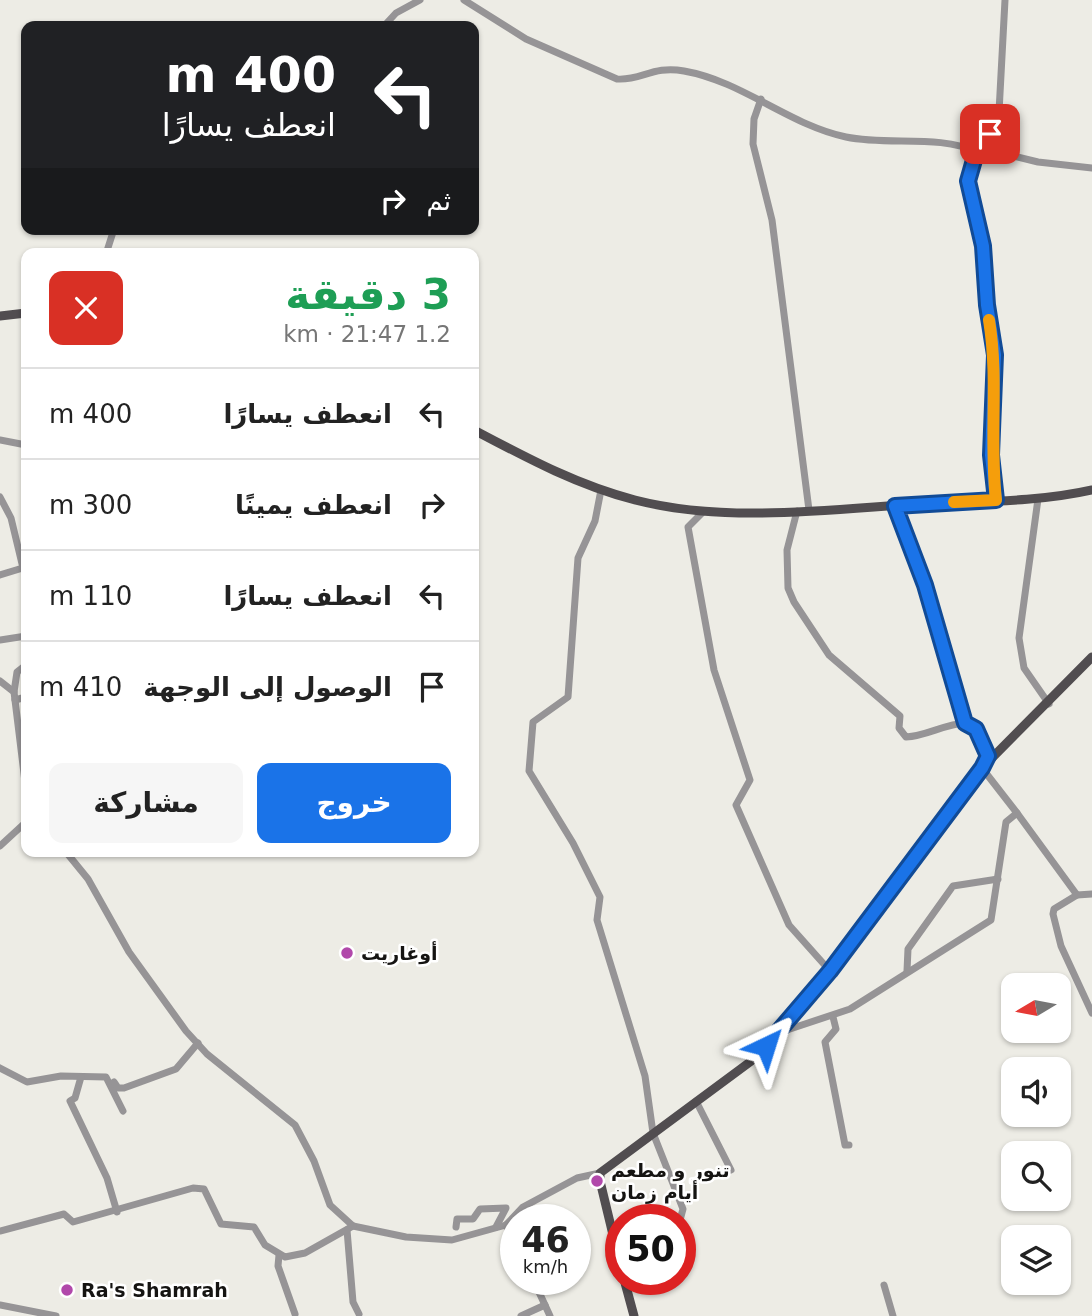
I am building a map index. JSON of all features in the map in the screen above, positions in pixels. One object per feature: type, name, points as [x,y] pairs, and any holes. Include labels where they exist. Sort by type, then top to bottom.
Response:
[{"type":"main road","points":[[0,316],[21,314]]},
{"type":"main road","points":[[479,433],[547,469],[601,490],[638,500],[704,511],[809,510],[1038,499],[1092,490]]},
{"type":"main road","points":[[606,1204],[600,1173],[752,1060],[778,1033],[830,971],[982,768],[1049,704],[1092,657]]},
{"type":"main road","points":[[628,1295],[634,1316]]},
{"type":"street","points":[[389,21],[396,13],[420,0]]},
{"type":"street","points":[[464,0],[526,40],[599,74],[625,80],[649,70],[683,70],[761,99],[844,136],[880,142],[942,144],[1038,162],[1092,168]]},
{"type":"street","points":[[996,500],[991,455],[995,355],[987,305],[983,246],[968,172],[999,113],[1005,0]]},
{"type":"street","points":[[761,99],[754,119],[753,144],[772,220],[809,510]]},
{"type":"street","points":[[0,440],[21,444]]},
{"type":"street","points":[[601,490],[595,521],[578,558],[568,697],[533,722],[529,771],[573,842],[600,897],[597,920],[645,1076],[653,1133],[681,1204]]},
{"type":"street","points":[[0,497],[11,518],[21,556]]},
{"type":"street","points":[[1038,499],[1018,638],[1024,668],[1049,704]]},
{"type":"street","points":[[895,506],[925,585],[965,723]]},
{"type":"street","points":[[797,510],[787,550],[788,588],[794,602],[829,655],[900,716],[899,728],[906,737],[920,736],[953,724],[965,723],[976,729],[988,756],[982,768],[1077,895]]},
{"type":"street","points":[[704,511],[688,527],[690,547],[701,590],[714,670],[750,780],[736,805],[789,925],[830,971]]},
{"type":"street","points":[[0,575],[21,568]]},
{"type":"street","points":[[0,640],[21,637]]},
{"type":"street","points":[[21,669],[17,672],[14,696],[21,751]]},
{"type":"street","points":[[0,681],[14,696],[21,697]]},
{"type":"street","points":[[778,1033],[833,1017],[850,1009],[990,920],[1006,822],[1017,813]]},
{"type":"street","points":[[0,846],[21,827]]},
{"type":"street","points":[[70,857],[88,879],[129,951],[198,1043],[295,1125],[314,1161],[330,1205],[350,1228],[354,1302],[359,1314]]},
{"type":"street","points":[[907,971],[908,948],[953,886],[998,878]]},
{"type":"street","points":[[1092,894],[1077,895],[1054,909],[1053,914],[1056,933],[1092,1013]]},
{"type":"street","points":[[833,1017],[835,1029],[825,1042],[845,1145],[849,1145]]},
{"type":"street","points":[[118,1088],[176,1069],[198,1043]]},
{"type":"street","points":[[0,1068],[27,1082],[52,1077],[106,1077],[111,1077],[118,1088],[121,1107],[106,1077]]},
{"type":"street","points":[[81,1077],[75,1097],[70,1101],[107,1178],[117,1212]]},
{"type":"street","points":[[696,1101],[731,1170]]},
{"type":"street","points":[[529,1204],[577,1178],[600,1173]]},
{"type":"street","points":[[0,1231],[64,1214],[73,1222],[117,1212],[194,1188],[204,1189],[221,1224],[254,1227],[265,1245],[285,1257],[305,1253],[350,1228],[406,1237],[452,1240],[500,1226]]},
{"type":"street","points":[[456,1227],[457,1219],[473,1219],[480,1209],[506,1208],[496,1227]]},
{"type":"street","points":[[279,1255],[278,1266],[295,1314]]},
{"type":"street","points":[[884,1285],[893,1316]]},
{"type":"street","points":[[540,1295],[550,1316]]},
{"type":"street","points":[[0,1305],[56,1316]]},
{"type":"street","points":[[521,1316],[545,1305]]},
{"type":"slow traffic","points":[[954,502],[996,500],[991,455],[992,404],[996,384],[995,355],[989,320]]},
{"type":"place","name":"أوغاريت","points":[[347,953]]},
{"type":"place","name":"تنور و مطعم أيام زمان","points":[[597,1181]]},
{"type":"place","name":"Ra's Shamrah","points":[[67,1290]]},
{"type":"route","points":[[766,1046],[830,971],[982,768],[988,756],[976,729],[965,723],[925,585],[908,533],[895,506],[996,500],[991,455],[992,404],[996,384],[995,355],[987,305],[983,246],[968,181],[968,172],[990,134]]}]
